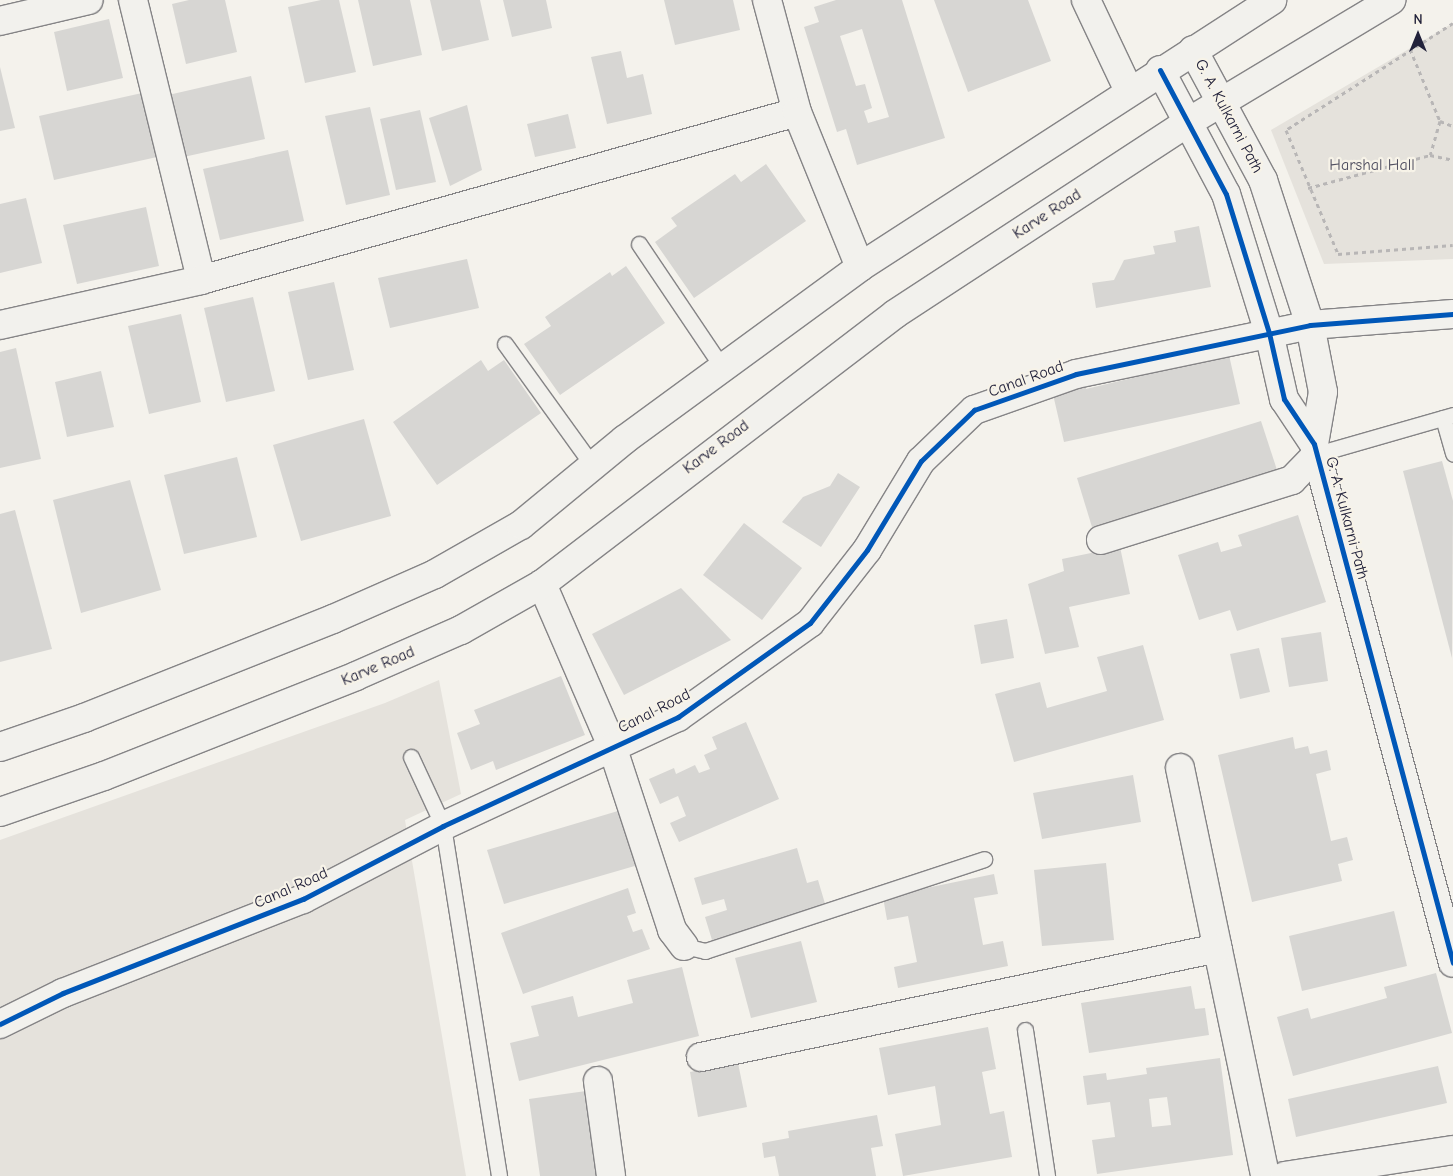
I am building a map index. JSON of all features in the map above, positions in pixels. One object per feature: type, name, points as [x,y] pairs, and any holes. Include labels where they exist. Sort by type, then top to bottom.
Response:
[{"type":"street","points":[[0,21],[89,0]]},
{"type":"street","points":[[133,0],[202,280]]},
{"type":"street","points":[[767,0],[797,112],[860,267]]},
{"type":"street","points":[[1086,0],[1129,91]]},
{"type":"street","points":[[0,747],[93,715],[435,574],[521,525],[593,466],[722,367],[860,267],[1160,70],[1272,0]]},
{"type":"street","name":"Karve Road","points":[[0,812],[104,776],[356,676],[461,630],[542,584],[895,314],[1190,121],[1391,0]]},
{"type":"street","name":"G. A. Kulkarni Path","points":[[1193,50],[1220,104],[1263,180],[1310,325],[1322,392],[1316,449]]},
{"type":"street","name":"G. A. Kulkarni Path","points":[[1160,70],[1190,121],[1226,194],[1269,334],[1284,399],[1316,449],[1453,963]]},
{"type":"street","points":[[0,325],[202,280],[797,112]]},
{"type":"street","name":"Canal Road","points":[[0,1024],[63,993],[303,899],[443,826],[678,717],[810,623],[867,550],[921,461],[974,410],[1076,374],[1310,325],[1453,314]]},
{"type":"street","points":[[1101,540],[1292,480],[1316,449]]},
{"type":"street","points":[[542,584],[612,746],[672,930],[684,946]]},
{"type":"street","points":[[1180,768],[1265,1176]]},
{"type":"street","points":[[701,1057],[1218,948]]},
{"type":"street","points":[[598,1081],[612,1176]]},
{"type":"street","points":[[1285,1176],[1453,1150]]},
{"type":"lane","points":[[639,244],[722,367]]},
{"type":"lane","points":[[505,344],[593,466]]},
{"type":"lane","points":[[1316,449],[1448,417],[1453,454]]},
{"type":"lane","points":[[412,757],[443,826],[499,1176]]},
{"type":"lane","points":[[684,946],[705,952],[984,859]]},
{"type":"lane","points":[[1025,1030],[1047,1176]]},
{"type":"path","points":[[1453,23],[1286,130],[1308,188],[1338,254],[1453,246]]},
{"type":"path","points":[[1410,49],[1440,120],[1430,155]]},
{"type":"path","points":[[1440,120],[1453,126]]},
{"type":"path","points":[[1308,188],[1430,155],[1453,160]]},
{"type":"shaded area","name":"Harshal Hall","points":[[1453,23],[1453,259],[1324,264],[1271,130]]},
{"type":"shaded area","points":[[439,680],[461,794],[405,820],[466,1176],[0,1176],[0,840],[385,703]]},
{"type":"building","points":[[189,0],[225,0],[237,52],[186,64],[172,4]]},
{"type":"building","points":[[321,0],[339,0],[356,72],[305,83],[288,7]]},
{"type":"building","points":[[358,0],[410,0],[422,55],[373,66]]},
{"type":"building","points":[[430,0],[480,0],[489,40],[442,51]]},
{"type":"building","points":[[503,0],[546,0],[552,28],[512,37]]},
{"type":"building","points":[[664,0],[733,0],[740,30],[675,45]]},
{"type":"building","points":[[836,0],[902,0],[945,138],[857,165],[846,129],[837,132],[804,27],[819,22],[814,7]],"holes":[[[862,29],[889,117],[868,123],[864,111],[872,108],[865,84],[856,86],[840,36]]]},
{"type":"building","points":[[934,0],[1028,0],[1051,61],[968,92]]},
{"type":"building","points":[[109,19],[123,78],[67,91],[54,32]]},
{"type":"building","points":[[621,51],[627,78],[643,74],[652,114],[607,124],[591,57]]},
{"type":"building","points":[[0,67],[15,128],[0,131]]},
{"type":"building","points":[[251,76],[265,139],[179,158],[164,96]]},
{"type":"building","points":[[142,93],[157,157],[54,180],[39,116]]},
{"type":"building","points":[[467,105],[482,170],[450,186],[429,118]]},
{"type":"building","points":[[370,107],[390,195],[346,205],[325,116]]},
{"type":"building","points":[[420,110],[436,182],[396,190],[380,119]]},
{"type":"building","points":[[568,114],[576,148],[535,157],[527,124]]},
{"type":"building","points":[[288,150],[304,221],[220,240],[203,169]]},
{"type":"building","points":[[766,164],[806,221],[694,298],[655,242],[677,226],[671,218],[735,174],[741,182]]},
{"type":"building","points":[[26,198],[42,263],[0,273],[0,204]]},
{"type":"building","points":[[146,207],[159,266],[77,284],[63,225]]},
{"type":"building","points":[[1199,226],[1211,287],[1096,308],[1092,283],[1114,280],[1124,260],[1155,254],[1153,246],[1176,242],[1174,231]]},
{"type":"building","points":[[467,259],[479,308],[390,328],[378,278]]},
{"type":"building","points":[[626,266],[665,323],[560,395],[524,344],[551,326],[545,317],[610,272],[612,276]]},
{"type":"building","points":[[334,282],[354,370],[308,380],[288,292]]},
{"type":"building","points":[[253,297],[275,391],[226,402],[204,308]]},
{"type":"building","points":[[181,314],[201,402],[149,414],[128,326]]},
{"type":"building","points":[[16,348],[41,459],[0,468],[0,352]]},
{"type":"building","points":[[1229,355],[1240,404],[1064,442],[1052,390],[1084,383],[1086,389]]},
{"type":"building","points":[[481,360],[488,371],[504,360],[541,413],[437,485],[393,422]]},
{"type":"building","points":[[101,371],[114,427],[67,437],[55,382]]},
{"type":"building","points":[[364,419],[391,516],[301,541],[273,445]]},
{"type":"building","points":[[1261,421],[1277,470],[1092,527],[1077,478]]},
{"type":"building","points":[[237,457],[257,537],[184,554],[164,475]]},
{"type":"building","points":[[1442,461],[1453,501],[1452,658],[1403,471]]},
{"type":"building","points":[[838,473],[860,487],[821,547],[782,522],[803,497],[830,486]]},
{"type":"building","points":[[130,480],[161,590],[81,613],[53,500]]},
{"type":"building","points":[[15,510],[52,649],[0,662],[0,514]]},
{"type":"building","points":[[1298,515],[1326,602],[1237,631],[1230,610],[1199,620],[1178,555],[1218,542],[1221,552],[1242,546],[1238,535]]},
{"type":"building","points":[[744,523],[802,568],[762,620],[703,575]]},
{"type":"building","points":[[1120,547],[1130,594],[1069,607],[1079,647],[1045,654],[1028,584],[1064,571],[1062,559]]},
{"type":"building","points":[[681,588],[731,640],[624,695],[592,634]]},
{"type":"building","points":[[1007,619],[1014,658],[981,664],[974,625]]},
{"type":"building","points":[[1321,632],[1328,681],[1289,687],[1281,638]]},
{"type":"building","points":[[1143,645],[1164,720],[1014,762],[995,694],[1040,682],[1047,708],[1107,691],[1097,657]]},
{"type":"building","points":[[1259,648],[1270,692],[1240,699],[1230,654]]},
{"type":"building","points":[[561,676],[585,735],[496,770],[493,761],[471,770],[457,733],[480,724],[474,710]]},
{"type":"building","points":[[746,722],[779,799],[679,842],[670,823],[686,816],[678,796],[660,804],[649,779],[674,768],[676,774],[695,765],[699,773],[710,769],[704,755],[717,749],[712,737]]},
{"type":"building","points":[[1293,737],[1295,749],[1308,746],[1310,754],[1327,750],[1331,770],[1316,774],[1331,841],[1347,837],[1353,860],[1338,864],[1342,881],[1252,902],[1218,755]]},
{"type":"building","points":[[1133,775],[1141,822],[1042,839],[1033,793]]},
{"type":"building","points":[[628,808],[645,863],[504,904],[487,850]]},
{"type":"building","points":[[797,848],[807,883],[818,880],[826,907],[712,940],[705,917],[727,910],[724,899],[702,905],[694,878]]},
{"type":"building","points":[[1106,863],[1114,940],[1042,946],[1034,870]]},
{"type":"building","points":[[994,874],[998,894],[974,898],[983,945],[1003,941],[1008,966],[898,988],[894,967],[917,962],[908,916],[887,920],[883,897]]},
{"type":"building","points":[[628,888],[636,913],[627,916],[633,932],[642,929],[650,949],[523,994],[501,933]]},
{"type":"building","points":[[1394,911],[1407,966],[1302,991],[1289,936]]},
{"type":"building","points":[[801,941],[817,1002],[751,1018],[735,958]]},
{"type":"building","points":[[682,967],[699,1036],[519,1081],[510,1043],[539,1036],[531,1006],[573,996],[578,1017],[633,1003],[627,980]]},
{"type":"building","points":[[1436,973],[1452,1033],[1293,1076],[1277,1017],[1308,1008],[1311,1019],[1387,998],[1384,987]]},
{"type":"building","points":[[1191,986],[1195,1009],[1205,1008],[1209,1035],[1089,1053],[1081,1003]]},
{"type":"building","points":[[988,1027],[996,1069],[982,1072],[990,1114],[1004,1111],[1012,1157],[903,1176],[895,1134],[941,1125],[935,1086],[888,1095],[879,1048]]},
{"type":"building","points":[[1220,1058],[1233,1155],[1097,1174],[1092,1140],[1115,1137],[1110,1102],[1087,1105],[1083,1076],[1106,1073],[1107,1080],[1147,1074],[1146,1068]],"holes":[[[1167,1097],[1171,1125],[1152,1127],[1149,1099]]]},
{"type":"building","points":[[738,1063],[747,1107],[698,1117],[690,1072]]},
{"type":"building","points":[[1438,1066],[1447,1103],[1296,1137],[1288,1099]]},
{"type":"building","points":[[586,1091],[598,1176],[540,1176],[529,1099]]},
{"type":"building","points":[[877,1115],[883,1146],[871,1148],[876,1176],[779,1176],[775,1156],[764,1158],[762,1143],[789,1138],[788,1131]]},
{"type":"cycle path","points":[[1160,70],[1226,194],[1269,333],[1284,399],[1314,444],[1453,963]]},
{"type":"cycle path","points":[[0,1024],[63,993],[303,899],[443,826],[678,717],[810,623],[867,550],[921,461],[974,410],[1076,374],[1310,325],[1453,314]]}]
